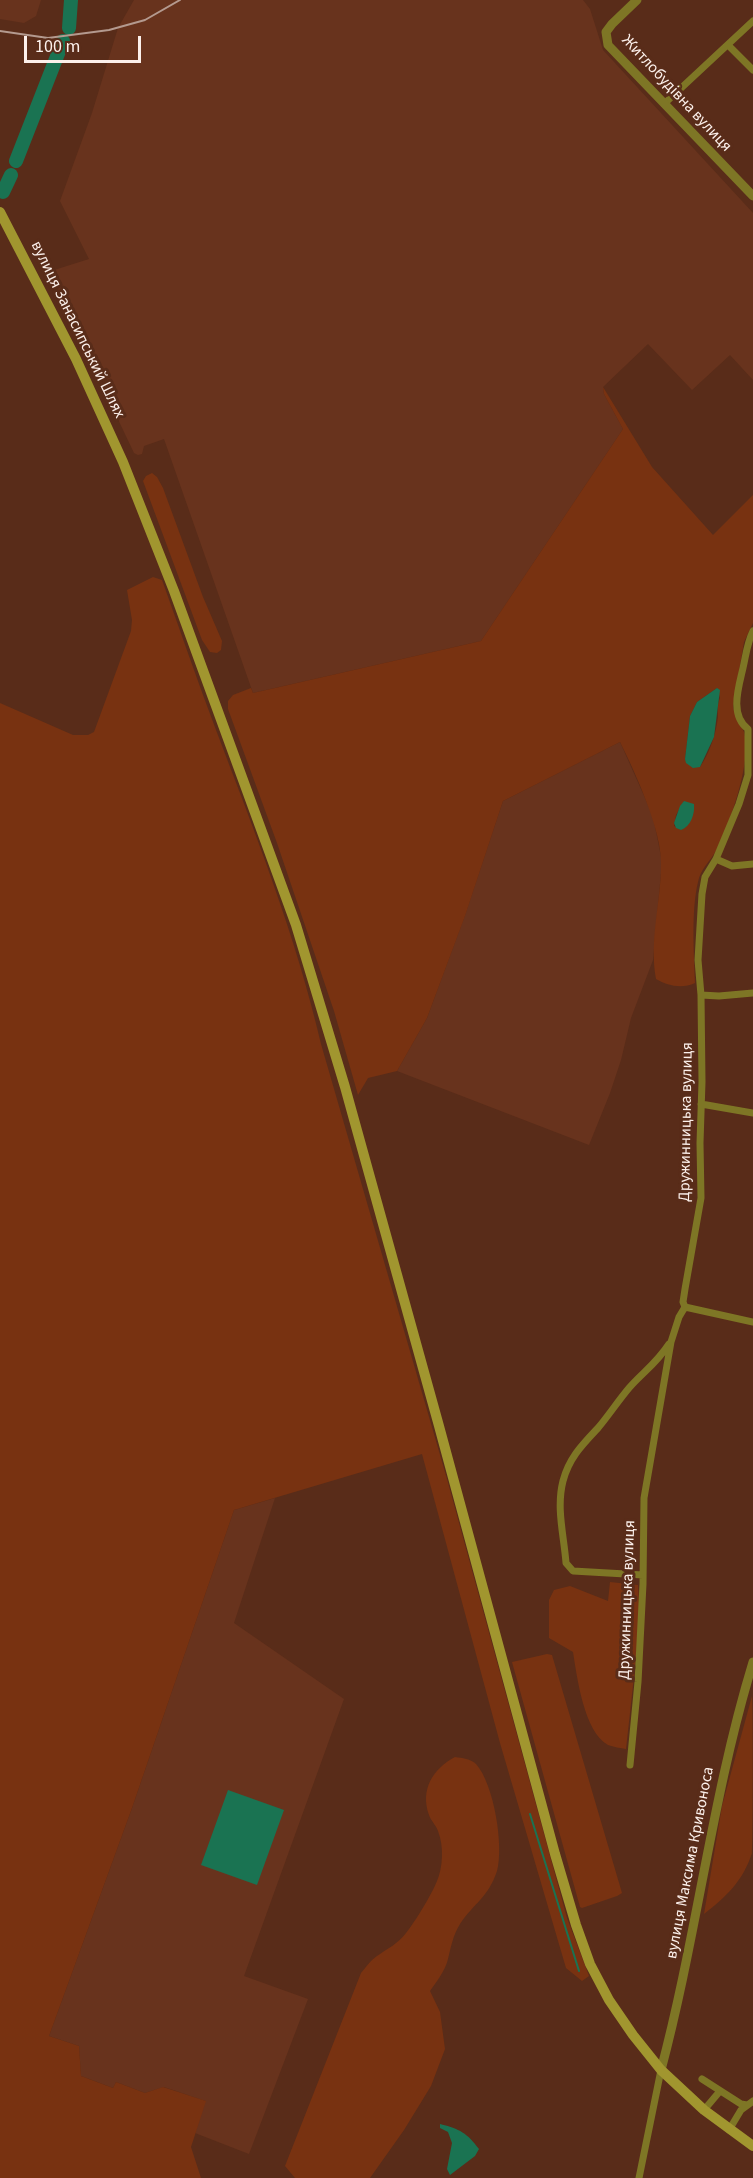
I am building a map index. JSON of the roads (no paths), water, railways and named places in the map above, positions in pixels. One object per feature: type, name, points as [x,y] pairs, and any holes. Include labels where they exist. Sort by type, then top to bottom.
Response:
[{"type":"main road","name":"вулиця Занасипський Шлях","points":[[0,212],[97,402],[123,462],[174,591],[296,924],[354,1121],[576,1926],[590,1964],[609,2000],[661,2070]]},
{"type":"main road","points":[[661,2070],[704,2110],[753,2146]]},
{"type":"street","name":"Житлобудівна вулиця","points":[[637,0],[606,32],[608,45],[753,196]]},
{"type":"street","points":[[664,104],[753,21]]},
{"type":"street","points":[[728,45],[753,70]]},
{"type":"street","name":"Дружинницька вулиця","points":[[630,1765],[638,1682],[644,1575],[644,1498],[671,1342],[679,1317],[685,1307],[683,1302],[701,1198],[701,995],[698,960],[702,894],[705,876],[716,859],[739,804],[748,775],[751,728],[740,721],[737,698],[747,646],[753,631]]},
{"type":"street","points":[[716,859],[732,866],[753,864]]},
{"type":"street","points":[[701,995],[753,993]]},
{"type":"street","points":[[701,1104],[753,1113]]},
{"type":"street","points":[[685,1307],[753,1322]]},
{"type":"street","points":[[644,1575],[573,1571],[568,1567],[559,1511],[562,1482],[569,1462],[580,1445],[610,1413],[629,1387],[658,1361],[671,1342]]},
{"type":"street","name":"вулиця Максима Кривоноса","points":[[661,2070],[691,1943],[718,1797],[750,1686],[753,1662]]},
{"type":"street","points":[[639,2178],[661,2070]]},
{"type":"street","points":[[702,2079],[741,2104],[750,2103]]},
{"type":"street","points":[[704,2110],[720,2091]]},
{"type":"street","points":[[729,2130],[741,2110],[750,2103]]},
{"type":"waterway","points":[[69,28],[71,0]]},
{"type":"waterway","points":[[16,161],[63,41]]},
{"type":"waterway","points":[[3,192],[11,175]]},
{"type":"waterway","points":[[530,1814],[579,1971]]},
{"type":"railway","points":[[0,31],[48,38],[109,30],[145,20],[180,0]]}]
